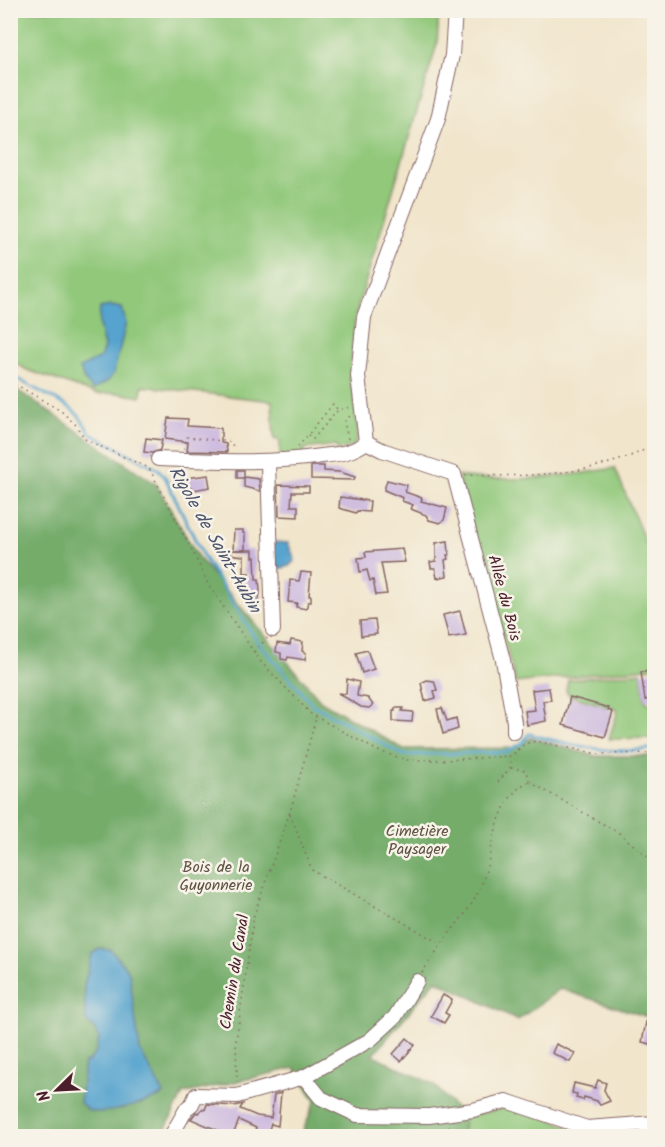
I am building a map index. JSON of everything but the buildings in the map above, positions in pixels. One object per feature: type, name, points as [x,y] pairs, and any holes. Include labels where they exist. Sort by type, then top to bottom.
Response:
[{"type":"street","points":[[366,442],[358,376],[364,317],[438,119],[452,55],[455,10]]},
{"type":"street","points":[[158,459],[234,462],[291,461],[350,452],[366,442]]},
{"type":"street","points":[[366,442],[382,450],[454,474]]},
{"type":"street","points":[[268,462],[270,634]]},
{"type":"street","name":"Allée du Bois","points":[[454,474],[503,660],[514,732]]},
{"type":"street","points":[[171,1137],[196,1095],[237,1096],[304,1077],[370,1040],[395,1017],[417,981]]},
{"type":"street","points":[[304,1077],[321,1098],[357,1115],[429,1116],[473,1110],[506,1101],[587,1128],[654,1123]]},
{"type":"path","points":[[10,381],[61,411],[75,424],[86,440],[149,468],[194,552],[208,584],[267,669],[311,714],[378,751],[407,760],[511,756]]},
{"type":"path","points":[[291,461],[293,453],[333,404],[338,410]]},
{"type":"path","points":[[308,435],[314,440],[338,410],[354,406]]},
{"type":"path","points":[[182,460],[187,437],[232,442],[234,462]]},
{"type":"path","points":[[454,474],[524,477],[592,468],[641,453],[654,445]]},
{"type":"path","points":[[254,652],[270,634]]},
{"type":"path","name":"Chemin du Canal","points":[[237,1096],[236,1041],[254,915],[290,812],[316,717]]},
{"type":"path","points":[[498,782],[510,768],[511,756],[524,744],[536,741],[598,754],[654,753]]},
{"type":"path","points":[[510,768],[525,770],[529,781],[619,833],[654,862]]},
{"type":"path","points":[[417,981],[468,911],[480,890],[500,815],[518,787],[529,781]]},
{"type":"path","points":[[290,812],[312,870],[442,944]]},
{"type":"green space","points":[[11,11],[439,11],[437,44],[355,317],[350,379],[358,435],[354,446],[337,450],[336,445],[304,449],[304,455],[280,457],[280,441],[274,439],[272,401],[142,386],[141,397],[117,393],[97,394],[27,370],[11,360]]},
{"type":"green space","name":"Bois de la Guyonnerie","points":[[10,385],[156,484],[198,557],[321,701],[403,749],[512,748],[531,738],[595,756],[654,756],[654,1019],[560,989],[518,1020],[436,980],[373,1055],[433,1084],[464,1117],[462,1136],[301,1136],[315,1101],[295,1068],[183,1094],[162,1136],[11,1136]]},
{"type":"green space","points":[[615,468],[654,564],[654,667],[516,683],[458,476],[498,479],[537,478]]},
{"type":"green space","points":[[641,672],[645,700],[654,708],[653,738],[609,739],[618,710],[569,695],[566,690],[568,680]]},
{"type":"green space","points":[[515,1106],[578,1130],[640,1131],[648,1136],[462,1136],[464,1117]]},
{"type":"water","points":[[111,306],[122,308],[126,323],[114,373],[108,381],[93,390],[84,380],[80,368],[100,358],[104,347],[99,325],[100,308]]},
{"type":"water","points":[[271,542],[288,543],[295,560],[289,566],[274,570]]},
{"type":"water","points":[[100,949],[111,950],[129,972],[140,1051],[164,1094],[126,1108],[95,1112],[88,1110],[80,1103],[84,1062],[88,1062],[96,1052],[99,1038],[86,1021],[84,986],[92,954]]},
{"type":"waterway","name":"Rigole de Saint-Aubin","points":[[10,375],[69,407],[79,416],[91,434],[158,469],[165,477],[203,556],[257,641],[313,705],[403,755],[507,752],[522,743],[529,734],[607,750],[654,748]]},
{"type":"park label","name":"Cimetière Paysager","points":[[417,840]]}]
